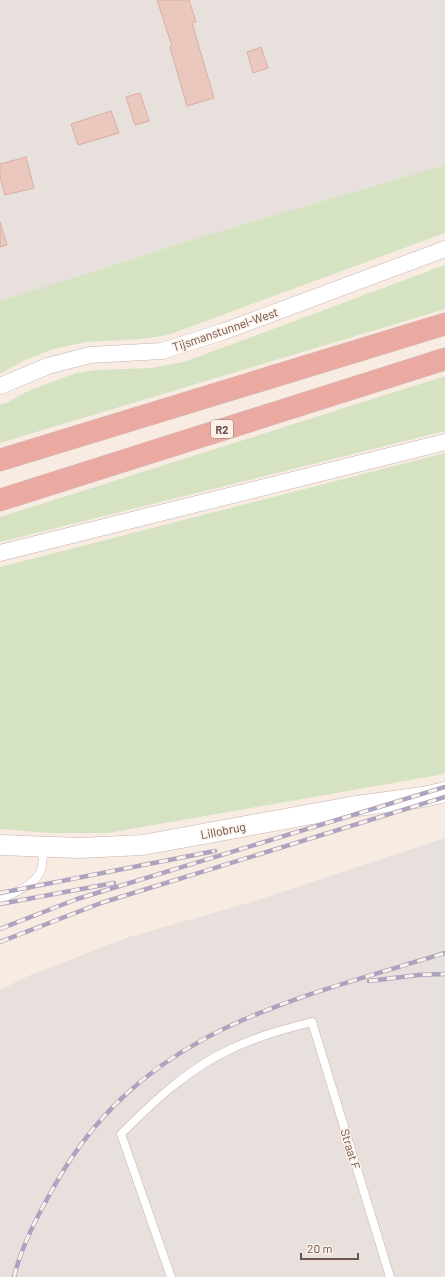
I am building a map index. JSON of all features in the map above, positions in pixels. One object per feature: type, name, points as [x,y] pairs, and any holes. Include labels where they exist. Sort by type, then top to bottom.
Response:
[{"type":"highway","points":[[0,460],[445,324]]},
{"type":"highway","name":"R2","points":[[0,500],[445,359]]},
{"type":"street","name":"Tijsmanstunnel-West","points":[[0,386],[48,366],[90,355],[162,351],[222,332],[445,249]]},
{"type":"street","points":[[0,553],[445,442]]},
{"type":"street","name":"Lillobrug","points":[[0,845],[79,848],[143,845],[342,808],[424,797],[445,792]]},
{"type":"lane","points":[[0,900],[30,884],[37,877],[41,869],[43,847]]},
{"type":"lane","name":"Straat F","points":[[171,1277],[121,1134],[160,1096],[203,1065],[239,1045],[267,1034],[312,1022],[390,1277]]},
{"type":"shaded area","points":[[0,0],[445,0],[445,165],[201,237],[0,301]]},
{"type":"shaded area","points":[[445,838],[445,1277],[0,1277],[0,990],[28,976],[129,937],[248,903]]},
{"type":"green space","points":[[445,165],[445,233],[168,335],[141,339],[85,342],[54,349],[27,359],[0,374],[0,301],[201,237]]},
{"type":"green space","points":[[445,265],[445,309],[0,443],[0,405],[30,390],[76,373],[97,370],[151,368],[184,362]]},
{"type":"green space","points":[[445,376],[445,431],[0,542],[0,517]]},
{"type":"green space","points":[[445,453],[445,773],[108,833],[50,833],[0,829],[0,567]]},
{"type":"building","points":[[157,0],[189,0],[196,22],[192,23],[214,98],[187,106],[170,47],[172,46]]},
{"type":"building","points":[[261,47],[268,68],[253,73],[247,52]]},
{"type":"building","points":[[140,93],[149,121],[135,125],[126,97]]},
{"type":"building","points":[[111,111],[119,133],[78,145],[71,124]]},
{"type":"building","points":[[26,157],[34,188],[5,195],[0,177],[0,164]]},
{"type":"building","points":[[0,222],[7,245],[0,247]]},
{"type":"railway","points":[[0,929],[77,899],[445,787]]},
{"type":"railway","points":[[0,942],[101,903],[445,797]]},
{"type":"railway","points":[[0,893],[215,851]]},
{"type":"railway","points":[[0,904],[114,883]]},
{"type":"railway","points":[[14,1277],[26,1241],[43,1206],[56,1183],[92,1131],[132,1089],[177,1055],[225,1028],[277,1006],[445,953]]},
{"type":"railway","points":[[369,981],[418,975],[445,974]]}]
